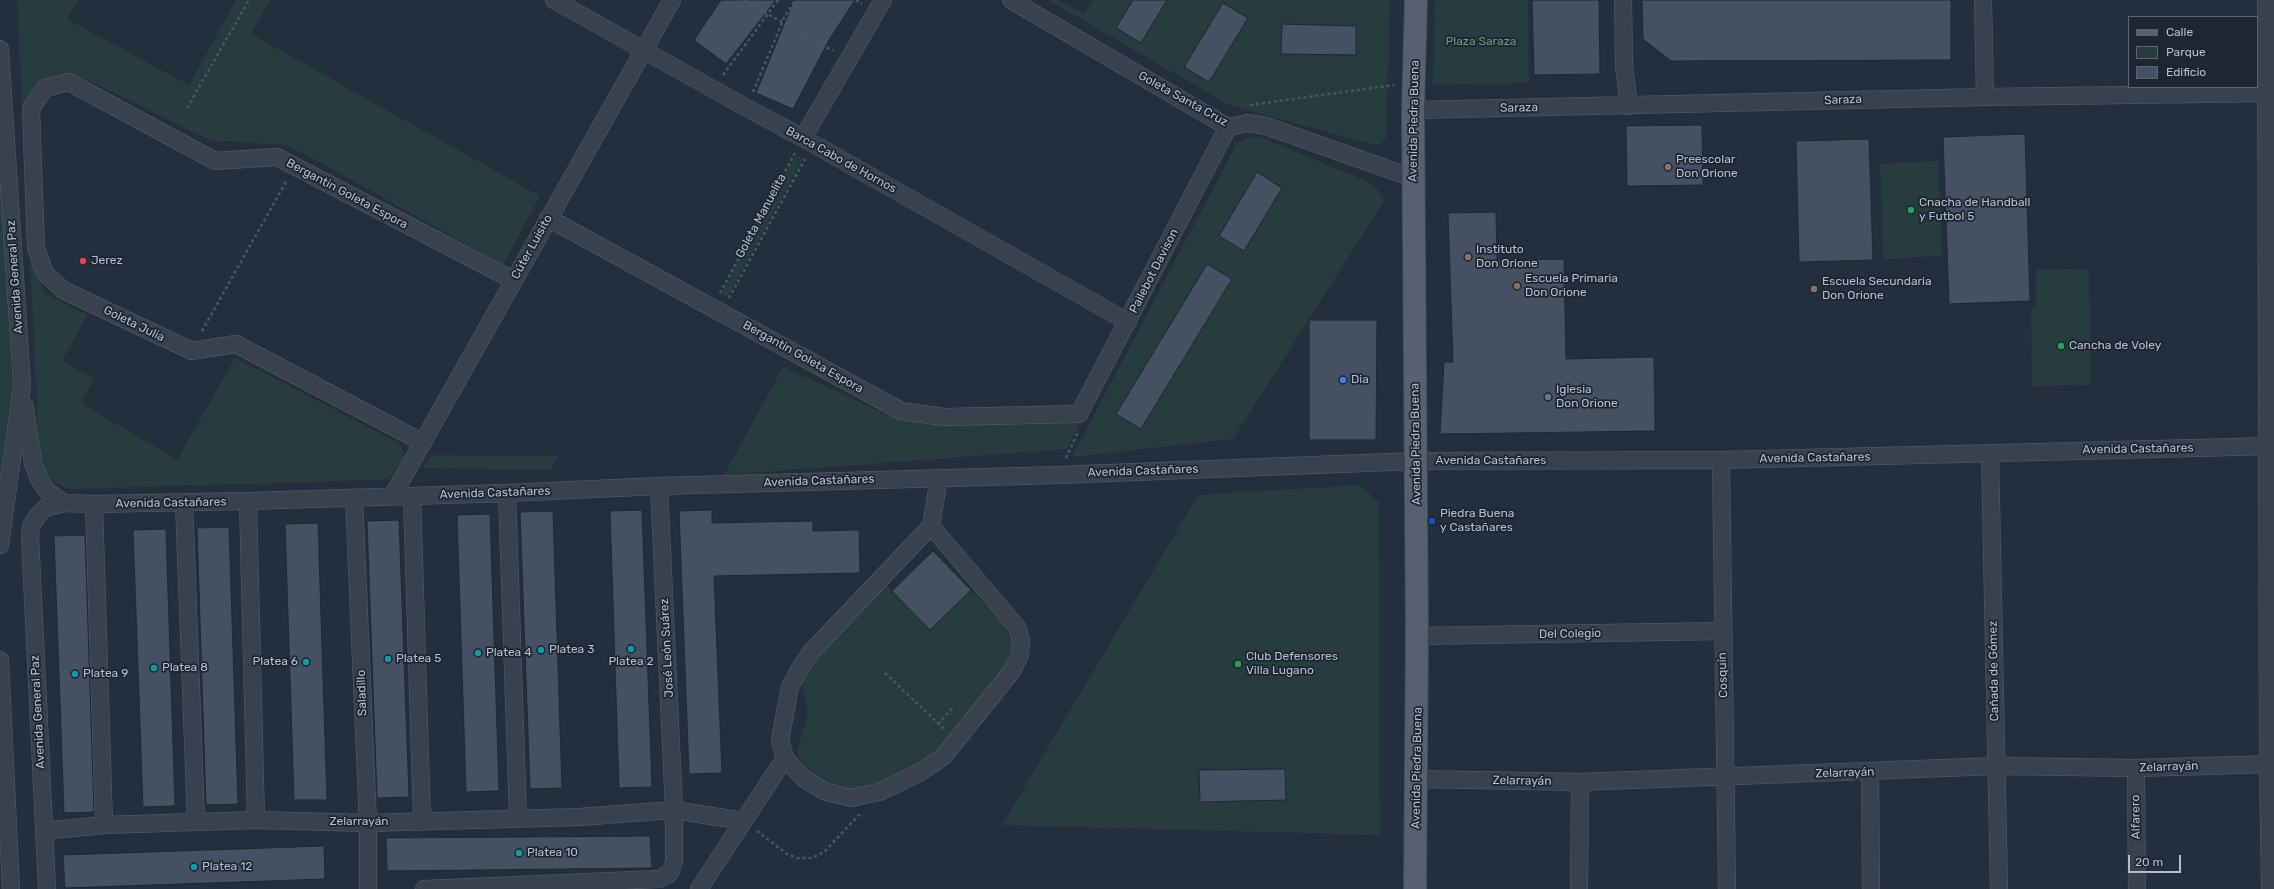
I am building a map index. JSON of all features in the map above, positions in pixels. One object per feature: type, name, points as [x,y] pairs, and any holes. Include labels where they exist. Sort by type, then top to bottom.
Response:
[{"type":"main road","name":"Avenida Piedra Buena","points":[[1415,889],[1418,636],[1413,110],[1416,0]]},
{"type":"street","name":"Barca Cabo de Hornos","points":[[554,0],[1128,322]]},
{"type":"street","name":"Cúter Luisito","points":[[393,495],[672,0]]},
{"type":"street","points":[[806,140],[883,0]]},
{"type":"street","name":"Goleta Santa Cruz","points":[[1011,0],[1228,127],[1248,124],[1266,126],[1413,178]]},
{"type":"street","points":[[1623,0],[1624,66],[1629,106]]},
{"type":"street","points":[[1983,0],[1984,97]]},
{"type":"street","points":[[2266,0],[2271,94],[2270,889]]},
{"type":"street","name":"Avenida General Paz","points":[[0,50],[22,385],[33,463],[39,479],[48,492],[64,503]]},
{"type":"street","name":"Bergantin Goleta Espora","points":[[69,82],[215,161],[277,157],[513,280]]},
{"type":"street","name":"Goleta Julia","points":[[69,82],[45,88],[31,109],[36,248],[45,273],[63,290],[192,351]]},
{"type":"street","name":"Saraza","points":[[1413,110],[1984,97],[2271,94]]},
{"type":"street","name":"Pailebot Davison","points":[[1079,414],[1228,127]]},
{"type":"street","name":"Bergantin Goleta Espora","points":[[548,218],[901,411],[944,417],[1079,414]]},
{"type":"street","points":[[192,351],[236,344],[422,442]]},
{"type":"street","name":"Avenida General Paz","points":[[0,546],[22,385]]},
{"type":"street","name":"Avenida Castañares","points":[[30,536],[31,526],[38,515],[45,508],[64,503],[94,504],[248,501],[354,498],[393,495],[507,494],[659,486],[1058,475],[1416,461],[1721,460],[2271,446]]},
{"type":"street","name":"Cañada de Gómez","points":[[1990,453],[1999,889]]},
{"type":"street","name":"Cosquín","points":[[1721,460],[1722,631],[1727,889]]},
{"type":"street","points":[[931,526],[1010,616],[1017,627],[1022,640],[1020,655],[1012,671],[943,757],[931,765],[879,792],[851,798],[826,792],[804,778],[785,758],[780,740],[790,687],[799,670],[812,652],[931,526],[939,478]]},
{"type":"street","name":"José León Suárez","points":[[424,889],[659,879],[670,873],[674,862],[674,810],[659,486]]},
{"type":"street","points":[[507,494],[518,817]]},
{"type":"street","points":[[412,496],[422,821]]},
{"type":"street","name":"Saladillo","points":[[354,498],[368,823],[368,889]]},
{"type":"street","points":[[248,501],[256,820]]},
{"type":"street","points":[[184,502],[196,822]]},
{"type":"street","points":[[94,504],[104,825]]},
{"type":"street","name":"Avenida General Paz","points":[[30,536],[48,889]]},
{"type":"street","name":"Del Colegio","points":[[1418,636],[1722,631]]},
{"type":"street","points":[[0,660],[11,889]]},
{"type":"street","points":[[699,889],[785,758]]},
{"type":"street","name":"Zelarrayán","points":[[1417,779],[1580,782],[1996,766],[2136,768],[2271,764]]},
{"type":"street","name":"Alfarero","points":[[2136,768],[2137,889]]},
{"type":"street","points":[[1870,772],[1871,889]]},
{"type":"street","points":[[1579,889],[1580,782]]},
{"type":"street","name":"Zelarrayán","points":[[44,831],[104,825],[256,820],[368,823],[518,817],[579,817],[674,810],[743,821]]},
{"type":"path","points":[[187,108],[249,0]]},
{"type":"path","points":[[743,0],[849,60]]},
{"type":"path","points":[[715,90],[729,66],[778,0]]},
{"type":"path","points":[[745,107],[783,22],[795,0]]},
{"type":"path","points":[[1249,105],[1414,82]]},
{"type":"path","name":"Goleta Manuelita","points":[[720,293],[806,140]]},
{"type":"path","name":"Goleta Manuelita","points":[[729,298],[806,140]]},
{"type":"path","points":[[192,351],[295,166]]},
{"type":"path","points":[[1058,475],[1079,430],[1082,421],[1079,414]]},
{"type":"path","points":[[885,673],[956,741]]},
{"type":"path","points":[[938,724],[954,706]]},
{"type":"path","points":[[743,821],[787,854],[797,858],[812,858],[828,848],[879,792]]},
{"type":"green space","points":[[17,0],[78,0],[67,19],[189,85],[236,0],[270,0],[251,34],[540,196],[503,265],[287,145],[218,141],[201,136],[90,81],[71,75],[58,75],[46,79],[37,88],[39,278],[45,294],[87,315],[62,361],[94,379],[81,403],[177,460],[235,358],[399,443],[404,451],[403,459],[390,477],[380,480],[69,489],[46,477],[40,465]]},
{"type":"green space","points":[[1048,0],[1059,0],[1084,15],[1093,0],[1133,0],[1116,28],[1141,43],[1167,0],[1390,0],[1386,138],[1381,144],[1375,145],[1229,105]],"holes":[[[1223,3],[1248,18],[1209,82],[1184,67]],[[1282,25],[1356,26],[1356,55],[1281,54]]]},
{"type":"green space","name":"Plaza Saraza","points":[[1435,0],[1528,0],[1529,83],[1433,84]]},
{"type":"green space","points":[[1260,137],[1368,182],[1377,189],[1384,201],[1233,439],[1072,457],[1236,145],[1245,138]],"holes":[[[1257,172],[1282,187],[1244,251],[1219,236]],[[1207,264],[1232,279],[1168,328]],[[1155,350],[1180,365],[1141,429],[1116,414]]]},
{"type":"green space","points":[[797,155],[802,158],[801,162],[728,296],[724,297],[722,292]]},
{"type":"green space","points":[[0,157],[12,385],[0,477]]},
{"type":"green space","name":"Cnacha de Handball y Futbol 5","points":[[1938,161],[1942,256],[1884,259],[1880,164]]},
{"type":"green space","name":"Cancha de Voley","points":[[2089,269],[2091,385],[2032,386],[2031,308],[2036,307],[2036,270]]},
{"type":"green space","points":[[783,367],[884,413],[942,422],[1079,421],[1077,429],[1067,449],[724,475]]},
{"type":"green space","points":[[431,455],[558,456],[550,470],[424,468]]},
{"type":"green space","name":"Club Defensores Villa Lugano","points":[[1360,485],[1379,503],[1380,835],[1002,825],[1198,495]]},
{"type":"green space","points":[[887,585],[930,630],[971,590],[1008,630],[1012,644],[1011,657],[1005,670],[939,753],[875,788],[848,791],[829,786],[807,771],[797,752],[808,713],[801,681],[809,665]]},
{"type":"building","points":[[721,0],[776,0],[726,64],[694,40]]},
{"type":"building","points":[[794,0],[855,0],[829,40],[793,109],[756,93]]},
{"type":"building","points":[[1133,0],[1167,0],[1141,43],[1116,28]]},
{"type":"building","points":[[1532,0],[1599,0],[1600,74],[1534,75]]},
{"type":"building","points":[[1642,0],[1951,0],[1951,60],[1671,61],[1643,39]]},
{"type":"building","points":[[1223,3],[1248,18],[1209,82],[1184,67]]},
{"type":"building","points":[[1282,24],[1356,26],[1356,55],[1281,54]]},
{"type":"building","points":[[1702,125],[1703,185],[1627,186],[1626,126]]},
{"type":"building","points":[[2025,134],[2030,301],[1949,304],[1943,137]]},
{"type":"building","points":[[1869,139],[1873,260],[1799,262],[1796,141]]},
{"type":"building","points":[[1257,172],[1282,188],[1244,251],[1219,236]]},
{"type":"building","points":[[1496,212],[1497,260],[1564,259],[1566,359],[1654,357],[1655,431],[1440,434],[1444,362],[1453,362],[1448,213]]},
{"type":"building","points":[[1207,264],[1232,279],[1141,429],[1116,414]]},
{"type":"building","name":"Dia","points":[[1309,320],[1377,320],[1376,440],[1309,440]]},
{"type":"building","name":"Platea 2","points":[[642,510],[652,787],[619,788],[610,511]]},
{"type":"building","points":[[712,510],[712,523],[813,521],[813,531],[859,530],[860,573],[714,576],[722,773],[689,774],[679,511]]},
{"type":"building","name":"Platea 3","points":[[553,511],[562,788],[530,789],[520,512]]},
{"type":"building","name":"Platea 4","points":[[490,514],[499,791],[466,792],[457,515]]},
{"type":"building","name":"Platea 5","points":[[399,520],[409,797],[377,798],[367,521]]},
{"type":"building","name":"Platea 6","points":[[318,523],[327,800],[294,800],[285,524]]},
{"type":"building","points":[[229,527],[238,804],[206,805],[197,528]]},
{"type":"building","name":"Platea 8","points":[[166,529],[175,806],[143,807],[133,530]]},
{"type":"building","name":"Platea 9","points":[[85,535],[94,812],[64,813],[54,536]]},
{"type":"building","points":[[933,551],[971,590],[930,630],[892,591]]},
{"type":"building","points":[[1285,769],[1286,800],[1200,802],[1199,770]]},
{"type":"building","name":"Platea 10","points":[[650,836],[652,868],[387,871],[386,838]]},
{"type":"building","name":"Platea 12","points":[[324,846],[325,879],[65,888],[63,855]]},
{"type":"place","name":"Preescolar Don Orione","points":[[1668,167]]},
{"type":"place","name":"Cnacha de Handball y Futbol 5","points":[[1911,210]]},
{"type":"place","name":"Instituto Don Orione","points":[[1468,257]]},
{"type":"place","name":"Jerez","points":[[83,261]]},
{"type":"place","name":"Escuela Primaria Don Orione","points":[[1517,286]]},
{"type":"place","name":"Escuela Secundaria Don Orione","points":[[1814,289]]},
{"type":"place","name":"Cancha de Voley","points":[[2061,346]]},
{"type":"place","name":"Dia","points":[[1343,380]]},
{"type":"place","name":"Iglesia Don Orione","points":[[1548,397]]},
{"type":"place","name":"Piedra Buena y Castañares","points":[[1432,521]]},
{"type":"place","name":"Platea 2","points":[[631,649]]},
{"type":"place","name":"Platea 3","points":[[541,650]]},
{"type":"place","name":"Platea 4","points":[[478,653]]},
{"type":"place","name":"Platea 5","points":[[388,659]]},
{"type":"place","name":"Platea 6","points":[[306,662]]},
{"type":"place","name":"Club Defensores Villa Lugano","points":[[1238,664]]},
{"type":"place","name":"Platea 8","points":[[154,668]]},
{"type":"place","name":"Platea 9","points":[[75,674]]},
{"type":"place","name":"Platea 10","points":[[519,853]]},
{"type":"place","name":"Platea 12","points":[[194,867]]}]
